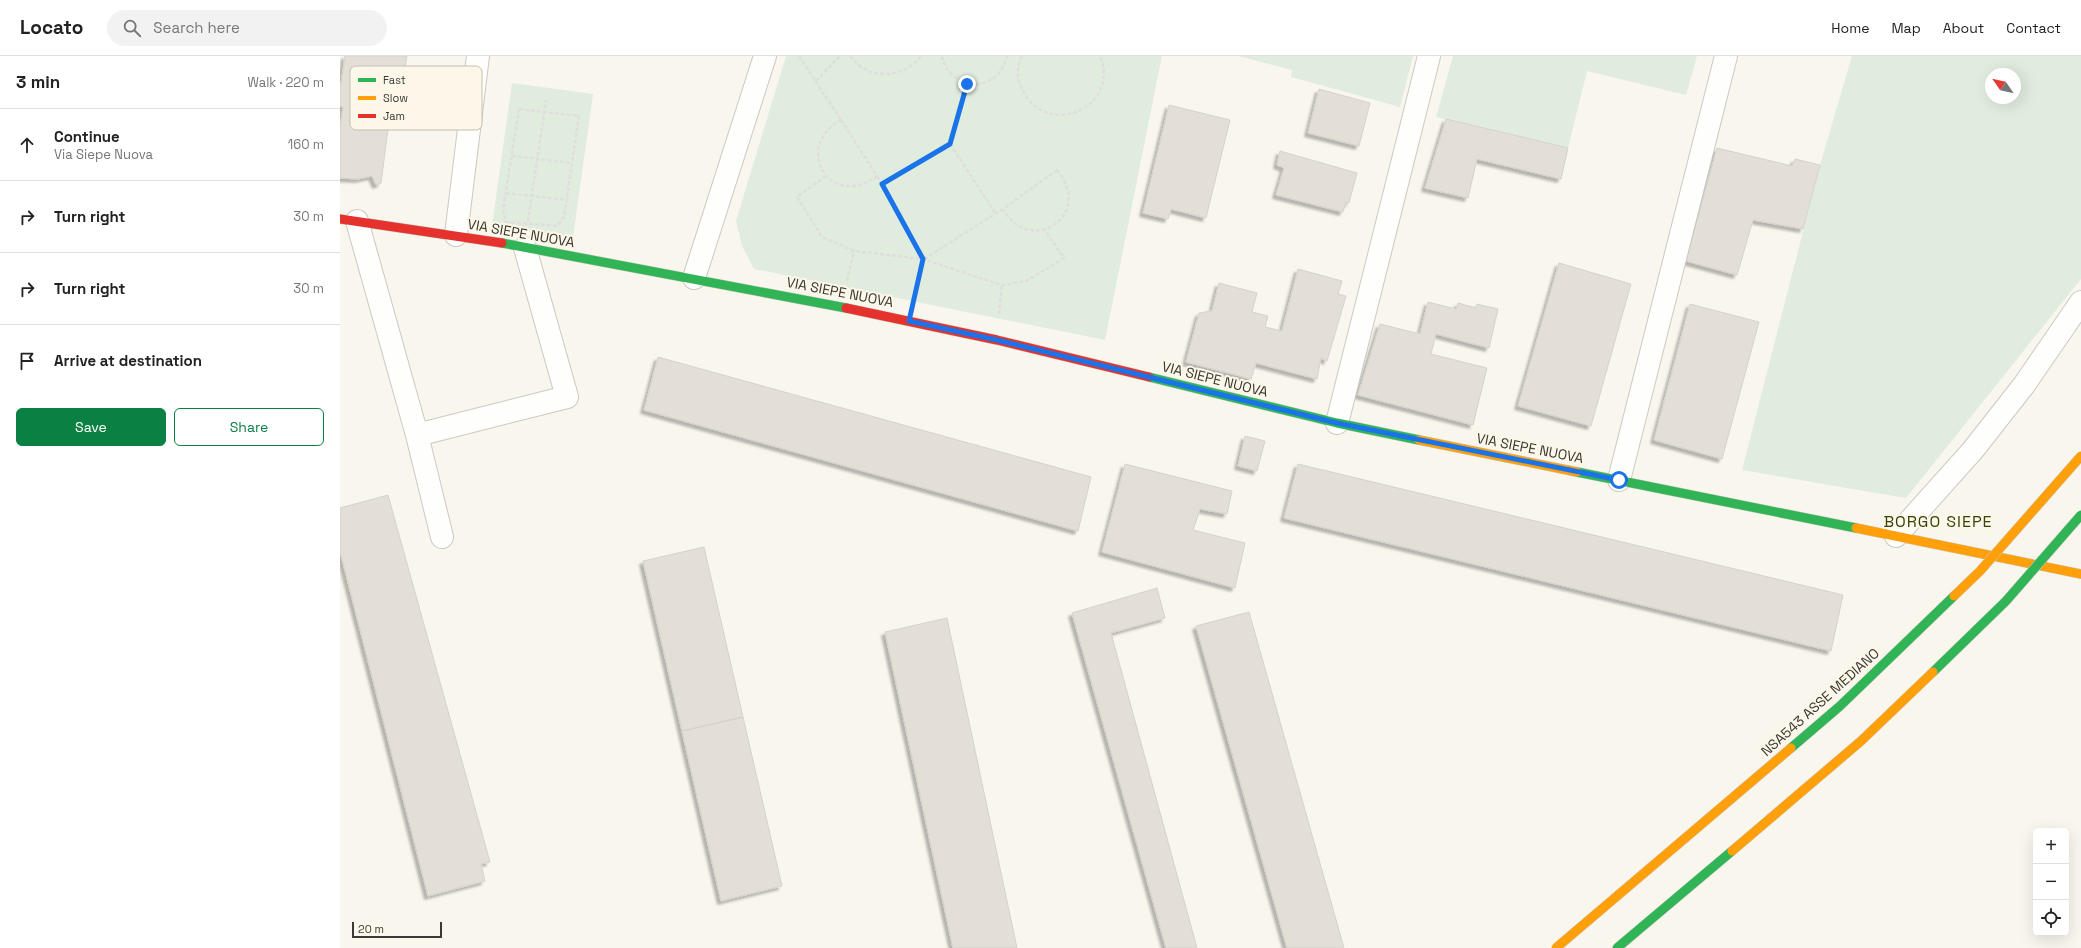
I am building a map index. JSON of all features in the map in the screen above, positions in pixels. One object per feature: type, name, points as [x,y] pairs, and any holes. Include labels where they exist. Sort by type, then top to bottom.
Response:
[{"type":"main road","name":"VIA SIEPE NUOVA","points":[[348,220],[456,235],[694,278],[841,307],[997,340],[1337,423],[2081,574]]},
{"type":"main road","name":"NSA543 ASSE MEDIANO","points":[[1556,948],[1840,706],[1980,571],[2081,456]]},
{"type":"main road","points":[[1617,948],[1861,740],[2006,601],[2081,516]]},
{"type":"street","points":[[477,66],[478,56]]},
{"type":"street","points":[[694,278],[765,56]]},
{"type":"street","points":[[1337,423],[1428,56]]},
{"type":"street","points":[[1619,480],[1726,56]]},
{"type":"street","points":[[456,235],[469,130]]},
{"type":"street","points":[[348,220],[417,435],[442,537]]},
{"type":"street","points":[[417,435],[567,397],[525,248]]},
{"type":"street","points":[[1896,536],[1972,450],[2024,385],[2081,302]]},
{"type":"path","points":[[799,56],[882,184],[923,259],[909,321]]},
{"type":"path","points":[[816,82],[840,56]]},
{"type":"path","points":[[850,56],[867,71],[881,75],[896,73],[910,67],[921,56]]},
{"type":"path","points":[[942,56],[943,63],[949,72],[957,80],[967,84],[988,82],[997,75],[1004,66],[1007,56]]},
{"type":"path","points":[[1022,56],[1018,73],[1020,86],[1027,99],[1037,108],[1050,115],[1065,116],[1079,112],[1091,103],[1100,92],[1104,78],[1103,63],[1100,56]]},
{"type":"path","points":[[882,184],[950,144],[967,84]]},
{"type":"path","points":[[525,248],[527,224],[546,100]]},
{"type":"path","points":[[519,109],[545,112],[579,116],[564,217],[557,226],[506,222],[503,210],[519,109]]},
{"type":"path","points":[[841,120],[831,125],[823,133],[818,144],[819,161],[826,176],[835,183],[846,186],[857,186],[868,183],[877,176]]},
{"type":"path","points":[[950,144],[996,214]]},
{"type":"path","points":[[512,156],[572,164]]},
{"type":"path","points":[[923,259],[996,214],[1057,170],[1067,184],[1069,200],[1066,212],[1059,221],[1044,229],[1028,230],[1017,226],[1009,219],[1003,209]]},
{"type":"path","points":[[826,176],[797,197],[822,238],[854,250],[923,259],[1002,285],[1026,281],[1064,258],[1044,229]]},
{"type":"path","points":[[506,193],[567,200]]},
{"type":"path","points":[[841,307],[854,250]]},
{"type":"green space","points":[[786,56],[1162,56],[1105,340],[754,269],[742,246],[736,221]]},
{"type":"green space","points":[[1238,56],[1413,56],[1400,107],[1291,77],[1292,70]]},
{"type":"green space","points":[[1453,56],[1697,56],[1686,95],[1587,71],[1568,148],[1436,117]]},
{"type":"green space","points":[[1852,56],[2081,56],[2081,279],[1906,498],[1742,470],[1820,165]]},
{"type":"green space","points":[[512,83],[593,94],[573,237],[492,226]]},
{"type":"building","points":[[345,56],[407,56],[405,66],[350,66],[350,130],[388,130],[381,183],[376,185],[372,176],[358,179],[340,178],[340,129],[343,107],[340,106],[340,91]]},
{"type":"building","points":[[1319,89],[1370,103],[1359,146],[1308,133]]},
{"type":"building","points":[[1169,105],[1230,120],[1206,218],[1171,209],[1168,219],[1143,213]]},
{"type":"building","points":[[1446,119],[1568,148],[1561,179],[1477,159],[1468,198],[1425,188]]},
{"type":"building","points":[[1717,148],[1792,166],[1795,159],[1820,165],[1803,229],[1753,220],[1737,275],[1686,261]]},
{"type":"building","points":[[1280,151],[1357,173],[1349,203],[1346,202],[1343,212],[1276,195],[1284,168],[1277,165]]},
{"type":"building","points":[[1559,263],[1631,284],[1591,426],[1518,406]]},
{"type":"building","points":[[1298,269],[1342,281],[1338,294],[1346,296],[1327,361],[1321,358],[1317,379],[1256,363],[1251,379],[1186,362],[1199,313],[1212,311],[1219,283],[1257,293],[1252,312],[1268,316],[1265,327],[1282,331]]},
{"type":"building","points":[[1428,302],[1456,309],[1458,303],[1476,308],[1477,304],[1498,309],[1489,348],[1436,334],[1431,354],[1487,368],[1473,425],[1358,395],[1380,324],[1420,334]]},
{"type":"building","points":[[1690,304],[1759,322],[1722,459],[1654,440]]},
{"type":"building","points":[[658,357],[1091,477],[1078,531],[644,410]]},
{"type":"building","points":[[1245,436],[1265,441],[1257,471],[1238,466]]},
{"type":"building","points":[[1125,464],[1232,491],[1227,514],[1200,509],[1193,530],[1245,543],[1235,588],[1102,552]]},
{"type":"building","points":[[1298,464],[1843,595],[1831,651],[1284,518]]},
{"type":"building","points":[[388,495],[490,862],[481,864],[485,881],[428,896],[340,551],[340,508]]},
{"type":"building","points":[[704,547],[743,717],[682,731],[643,561]]},
{"type":"building","points":[[1157,588],[1165,618],[1111,633],[1197,948],[1166,948],[1072,613]]},
{"type":"building","points":[[1249,612],[1344,948],[1287,948],[1196,626]]},
{"type":"building","points":[[947,618],[1017,948],[953,948],[885,632]]},
{"type":"building","points":[[743,717],[782,886],[721,901],[682,731]]},
{"type":"traffic: fast","points":[[502,243],[846,308]]},
{"type":"traffic: fast","points":[[1149,377],[1337,423],[1419,440]]},
{"type":"traffic: fast","points":[[1577,472],[1856,528]]},
{"type":"traffic: fast","points":[[1933,672],[2006,601],[2081,515]]},
{"type":"traffic: fast","points":[[1791,748],[1840,706],[1954,596]]},
{"type":"traffic: fast","points":[[1617,948],[1732,851]]},
{"type":"traffic: slow","points":[[1419,440],[1577,472]]},
{"type":"traffic: slow","points":[[1954,596],[1980,571],[2081,456]]},
{"type":"traffic: slow","points":[[1856,528],[2081,574]]},
{"type":"traffic: slow","points":[[1732,851],[1861,741],[1933,672]]},
{"type":"traffic: slow","points":[[1556,948],[1791,748]]},
{"type":"traffic: jam","points":[[340,219],[502,243]]},
{"type":"traffic: jam","points":[[846,308],[997,340],[1149,377]]},
{"type":"district","name":"BORGO SIEPE","points":[[1938,521]]},
{"type":"route","points":[[967,84],[950,144],[882,184],[923,259],[909,321],[997,340],[1337,423],[1619,480]]}]
